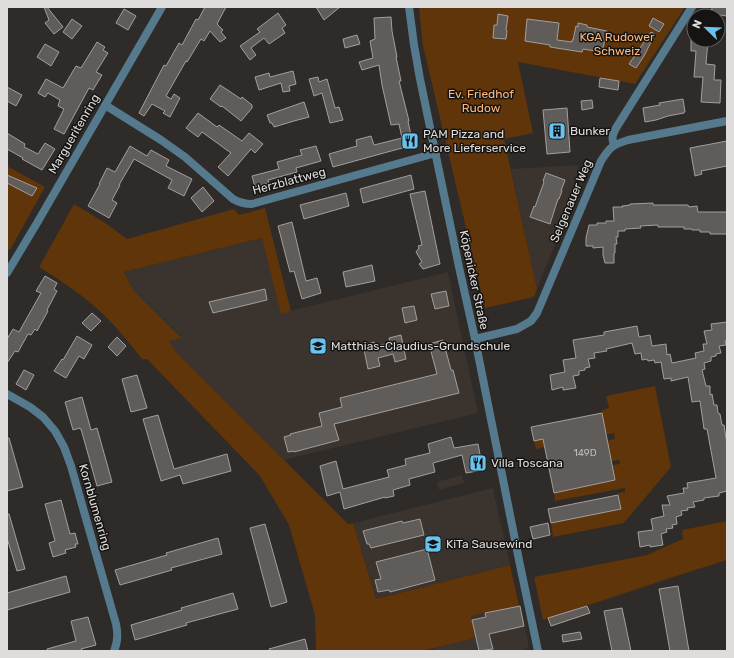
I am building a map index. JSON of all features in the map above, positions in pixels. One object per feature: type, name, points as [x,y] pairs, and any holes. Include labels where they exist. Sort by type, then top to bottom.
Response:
[{"type":"street","name":"Margueritenring","points":[[7,273],[162,7]]},
{"type":"street","name":"Köpenicker Straße","points":[[409,7],[414,45],[538,651]]},
{"type":"street","points":[[692,7],[612,134],[612,141],[614,145],[628,140],[727,121]]},
{"type":"street","name":"Herzblattweg","points":[[105,105],[161,140],[185,157],[233,199],[246,204],[252,204],[436,153]]},
{"type":"street","name":"Selgenauer Weg","points":[[475,339],[517,329],[531,321],[537,313],[600,161],[608,150],[614,145]]},
{"type":"street","name":"Kornblumenring","points":[[7,394],[30,407],[43,417],[55,431],[64,447],[71,466],[116,624],[118,634],[114,651]]},
{"type":"shaded area","points":[[578,165],[569,210],[537,289],[511,169]]},
{"type":"shaded area","name":"Matthias-Claudius-Grundschule","points":[[262,238],[282,313],[448,272],[478,413],[284,460],[175,351],[169,341],[182,337],[134,291],[124,272]]},
{"type":"shaded area","points":[[462,475],[464,483],[439,490],[437,482]]},
{"type":"shaded area","name":"KiTa Sausewind","points":[[493,488],[510,565],[376,599],[353,523]]},
{"type":"shaded area","points":[[520,606],[529,648],[518,651],[435,651],[434,648],[468,640],[471,616]]},
{"type":"green space","name":"Ev. Friedhof Rudow","points":[[419,7],[685,7],[635,84],[518,62],[533,133],[504,139],[537,289],[534,297],[485,308],[423,46]]},
{"type":"green space","points":[[7,166],[45,187],[10,250],[7,249]]},
{"type":"green space","points":[[74,204],[104,222],[127,239],[234,209],[239,215],[265,208],[291,311],[281,314],[262,238],[124,272],[134,291],[182,338],[169,341],[175,351],[348,524],[353,523],[376,599],[510,565],[519,606],[471,616],[475,637],[422,651],[316,651],[315,615],[289,525],[260,476],[147,359],[142,359],[111,322],[74,290],[39,267]]},
{"type":"green space","points":[[655,386],[671,467],[624,523],[553,537],[551,523],[621,509],[618,493],[625,492],[625,488],[555,501],[554,493],[615,480],[612,465],[620,464],[619,460],[550,474],[548,467],[610,455],[607,441],[615,439],[614,433],[536,449],[534,441],[604,427],[602,410],[609,408],[606,396]]},
{"type":"green space","points":[[727,521],[727,560],[543,620],[534,577],[647,555],[683,539],[682,530]]},
{"type":"building","points":[[44,7],[47,7],[63,27],[54,34],[45,23],[49,20]]},
{"type":"building","points":[[205,7],[226,7],[217,24],[223,30],[221,32],[226,38],[220,42],[210,31],[204,41],[201,39],[187,62],[186,61],[166,96],[171,99],[174,94],[180,98],[170,117],[163,113],[165,111],[152,104],[144,116],[139,113],[164,65],[166,66],[179,43],[182,45],[196,19],[198,20]]},
{"type":"building","points":[[316,7],[340,7],[324,20]]},
{"type":"building","points":[[727,7],[727,16],[726,8],[712,8]]},
{"type":"building","points":[[124,9],[136,16],[128,30],[116,23]]},
{"type":"building","points":[[278,13],[286,25],[282,28],[285,33],[269,44],[264,38],[251,48],[256,55],[250,60],[240,46],[260,32],[257,29]]},
{"type":"building","points":[[498,14],[508,16],[506,39],[493,38],[494,25],[497,25]]},
{"type":"building","points":[[391,17],[396,57],[401,81],[399,81],[409,121],[413,145],[333,167],[329,154],[357,146],[356,140],[371,136],[374,145],[402,138],[399,124],[391,125],[379,65],[362,70],[359,62],[373,58],[370,41],[375,39],[374,18]]},
{"type":"building","points":[[653,18],[664,24],[659,32],[649,26]]},
{"type":"building","points":[[72,19],[82,26],[72,39],[63,32]]},
{"type":"building","points":[[527,19],[559,23],[557,40],[572,42],[576,26],[578,27],[578,23],[587,25],[587,27],[607,31],[602,52],[583,49],[582,52],[525,41]]},
{"type":"building","points":[[651,32],[655,34],[636,68],[629,64]]},
{"type":"building","points":[[357,35],[360,44],[345,48],[343,39]]},
{"type":"building","points":[[97,42],[105,47],[103,50],[108,53],[96,72],[102,75],[93,90],[89,88],[64,134],[54,129],[64,109],[58,106],[60,100],[48,93],[45,97],[38,93],[46,79],[63,88],[76,66],[81,68]]},
{"type":"building","points":[[45,44],[59,52],[51,66],[37,57]]},
{"type":"building","points":[[691,48],[707,48],[706,64],[715,65],[714,80],[721,80],[720,103],[701,102],[703,77],[694,77],[696,51],[691,51]]},
{"type":"building","points":[[293,71],[296,84],[289,86],[290,91],[283,92],[281,83],[259,90],[255,77],[269,73],[270,77]]},
{"type":"building","points":[[318,77],[319,82],[327,79],[335,108],[339,107],[343,120],[330,123],[322,93],[314,96],[309,79]]},
{"type":"building","points":[[600,78],[619,81],[618,90],[599,87]]},
{"type":"building","points":[[220,85],[241,99],[242,97],[252,105],[252,108],[241,121],[222,106],[221,107],[210,99]]},
{"type":"building","points":[[7,87],[22,95],[16,106],[7,101]]},
{"type":"building","points":[[683,99],[684,113],[645,122],[643,108],[660,105],[659,103]]},
{"type":"building","points":[[592,100],[593,108],[582,110],[581,101]]},
{"type":"building","points":[[304,102],[309,117],[274,127],[272,123],[270,123],[267,115]]},
{"type":"building","name":"Bunker","points":[[567,108],[570,152],[547,154],[543,110]]},
{"type":"building","points":[[198,113],[217,127],[219,125],[242,141],[249,133],[263,144],[255,153],[251,149],[228,176],[218,167],[231,153],[202,132],[198,137],[186,128]]},
{"type":"building","points":[[7,133],[25,144],[24,147],[38,154],[45,143],[55,149],[42,170],[7,149]]},
{"type":"building","points":[[727,141],[727,166],[701,171],[702,174],[695,176],[690,148]]},
{"type":"building","points":[[130,146],[147,156],[151,150],[169,160],[166,166],[192,179],[184,196],[168,188],[172,180],[134,159],[112,200],[117,203],[109,218],[88,206],[107,168],[115,172]]},
{"type":"building","points":[[316,146],[321,161],[296,168],[297,172],[268,180],[269,183],[255,187],[252,176],[279,169],[277,162],[302,155],[300,150]]},
{"type":"building","points":[[546,173],[565,180],[550,224],[530,217],[534,206],[535,207]]},
{"type":"building","points":[[7,175],[37,188],[32,196],[7,183]]},
{"type":"building","points":[[411,175],[414,189],[363,203],[360,189]]},
{"type":"building","points":[[203,187],[214,201],[202,212],[191,198]]},
{"type":"building","points":[[425,191],[440,264],[423,269],[419,264],[422,262],[416,252],[419,248],[418,246],[422,245],[410,194]]},
{"type":"building","points":[[346,193],[349,206],[304,219],[300,205]]},
{"type":"building","points":[[653,203],[653,205],[697,206],[698,212],[727,212],[727,234],[710,234],[710,232],[700,232],[700,230],[684,229],[684,227],[658,227],[658,225],[625,229],[625,231],[618,231],[618,237],[616,237],[617,244],[615,244],[614,263],[605,263],[603,247],[593,248],[593,246],[586,246],[589,225],[606,223],[606,221],[614,221],[613,207],[623,207],[622,206],[630,204]]},
{"type":"building","points":[[292,222],[306,281],[317,278],[321,293],[302,299],[294,271],[290,272],[278,226]]},
{"type":"building","points":[[372,265],[375,281],[346,287],[343,272]]},
{"type":"building","points":[[45,276],[57,283],[54,289],[57,291],[37,331],[35,329],[31,335],[28,334],[18,352],[15,351],[7,363],[7,339],[13,329],[19,332],[41,293],[36,291]]},
{"type":"building","points":[[265,289],[267,300],[213,313],[209,302]]},
{"type":"building","points":[[446,291],[449,306],[435,309],[431,294]]},
{"type":"building","points":[[414,306],[417,320],[405,323],[402,308]]},
{"type":"building","points":[[92,313],[101,321],[91,331],[82,323]]},
{"type":"building","points":[[727,322],[726,345],[719,346],[721,353],[711,357],[711,361],[704,363],[705,369],[702,370],[706,386],[710,386],[710,395],[712,394],[714,405],[717,405],[722,425],[724,425],[727,444],[727,491],[719,493],[719,496],[704,498],[704,500],[693,502],[695,507],[687,508],[688,510],[681,511],[682,515],[676,517],[677,524],[672,525],[673,528],[666,529],[667,532],[661,534],[663,545],[640,547],[638,532],[653,530],[651,519],[664,516],[662,505],[670,505],[667,496],[684,493],[683,488],[688,488],[687,483],[716,478],[707,429],[704,429],[700,401],[692,402],[688,377],[671,381],[671,378],[664,379],[661,362],[655,363],[654,360],[642,360],[641,353],[635,354],[632,343],[606,349],[607,351],[594,353],[595,358],[588,359],[590,367],[579,371],[579,375],[573,376],[576,388],[563,390],[563,387],[552,390],[550,375],[565,372],[563,360],[576,358],[573,340],[604,335],[604,332],[637,326],[639,337],[650,335],[652,346],[666,344],[667,355],[670,354],[672,363],[696,358],[695,353],[704,351],[703,344],[707,344],[704,331],[712,330],[711,324]]},
{"type":"building","points":[[401,335],[406,359],[395,362],[393,354],[378,358],[380,366],[368,369],[363,345],[374,342],[375,346],[390,343],[389,338]]},
{"type":"building","points":[[77,336],[92,345],[84,359],[79,356],[66,378],[54,371],[62,359],[63,360]]},
{"type":"building","points":[[117,337],[126,346],[117,356],[108,347]]},
{"type":"building","points":[[443,340],[459,393],[334,424],[339,440],[294,452],[288,452],[284,437],[291,435],[290,434],[322,426],[319,413],[342,407],[340,398],[437,374],[429,344]]},
{"type":"building","points":[[24,370],[34,375],[26,390],[16,384]]},
{"type":"building","points":[[137,375],[147,408],[131,412],[122,379]]},
{"type":"building","points":[[82,397],[91,430],[97,428],[112,482],[97,486],[81,429],[73,430],[65,402]]},
{"type":"building","points":[[602,413],[615,480],[554,493],[543,439],[534,441],[531,427]]},
{"type":"building","points":[[158,415],[174,469],[227,454],[231,471],[183,484],[180,475],[161,481],[143,419]]},
{"type":"building","points":[[451,437],[454,448],[478,444],[483,470],[466,473],[462,455],[433,463],[435,472],[409,479],[410,485],[393,490],[394,496],[385,497],[344,509],[340,492],[327,496],[320,466],[336,461],[343,489],[389,477],[387,470],[406,465],[405,459],[430,453],[428,444]]},
{"type":"building","points":[[7,438],[9,438],[23,487],[7,491]]},
{"type":"building","points":[[618,495],[621,509],[551,523],[548,509]]},
{"type":"building","points":[[61,500],[70,534],[75,533],[78,544],[75,544],[76,547],[65,550],[66,553],[53,557],[49,543],[55,541],[45,504]]},
{"type":"building","points":[[7,514],[9,514],[25,569],[17,571],[7,538]]},
{"type":"building","points":[[420,519],[424,535],[371,548],[369,544],[367,544],[363,531],[402,521],[403,523]]},
{"type":"building","points":[[548,523],[550,535],[533,539],[530,527]]},
{"type":"building","points":[[265,524],[287,602],[271,607],[250,528]]},
{"type":"building","points":[[218,538],[222,554],[171,568],[172,570],[120,585],[115,570]]},
{"type":"building","points":[[427,549],[435,580],[390,592],[389,590],[378,592],[375,580],[381,579],[376,562]]},
{"type":"building","points":[[66,576],[70,592],[7,610],[7,593]]},
{"type":"building","points":[[678,586],[689,651],[670,651],[659,589]]},
{"type":"building","points":[[233,593],[238,609],[186,623],[187,625],[135,640],[131,625],[182,610],[181,608]]},
{"type":"building","points":[[520,606],[524,626],[489,634],[493,649],[479,651],[472,620],[486,617],[485,613]]},
{"type":"building","points":[[587,606],[590,613],[551,626],[548,618]]},
{"type":"building","points":[[622,608],[631,651],[612,651],[604,611]]},
{"type":"building","points":[[88,617],[96,645],[81,649],[82,651],[48,651],[47,649],[76,641],[71,621]]},
{"type":"building","points":[[580,632],[582,639],[563,642],[562,635]]},
{"type":"building","points":[[305,639],[308,651],[270,651],[269,649]]},
{"type":"place","name":"Bunker","points":[[557,131]]},
{"type":"place","name":"PAM Pizza and More Lieferservice","points":[[410,141]]},
{"type":"place","name":"Matthias-Claudius-Grundschule","points":[[318,346]]},
{"type":"place","name":"Villa Toscana","points":[[478,463]]},
{"type":"place","name":"KiTa Sausewind","points":[[433,544]]},
{"type":"park label","name":"KGA Rudower Schweiz","points":[[617,44]]}]
